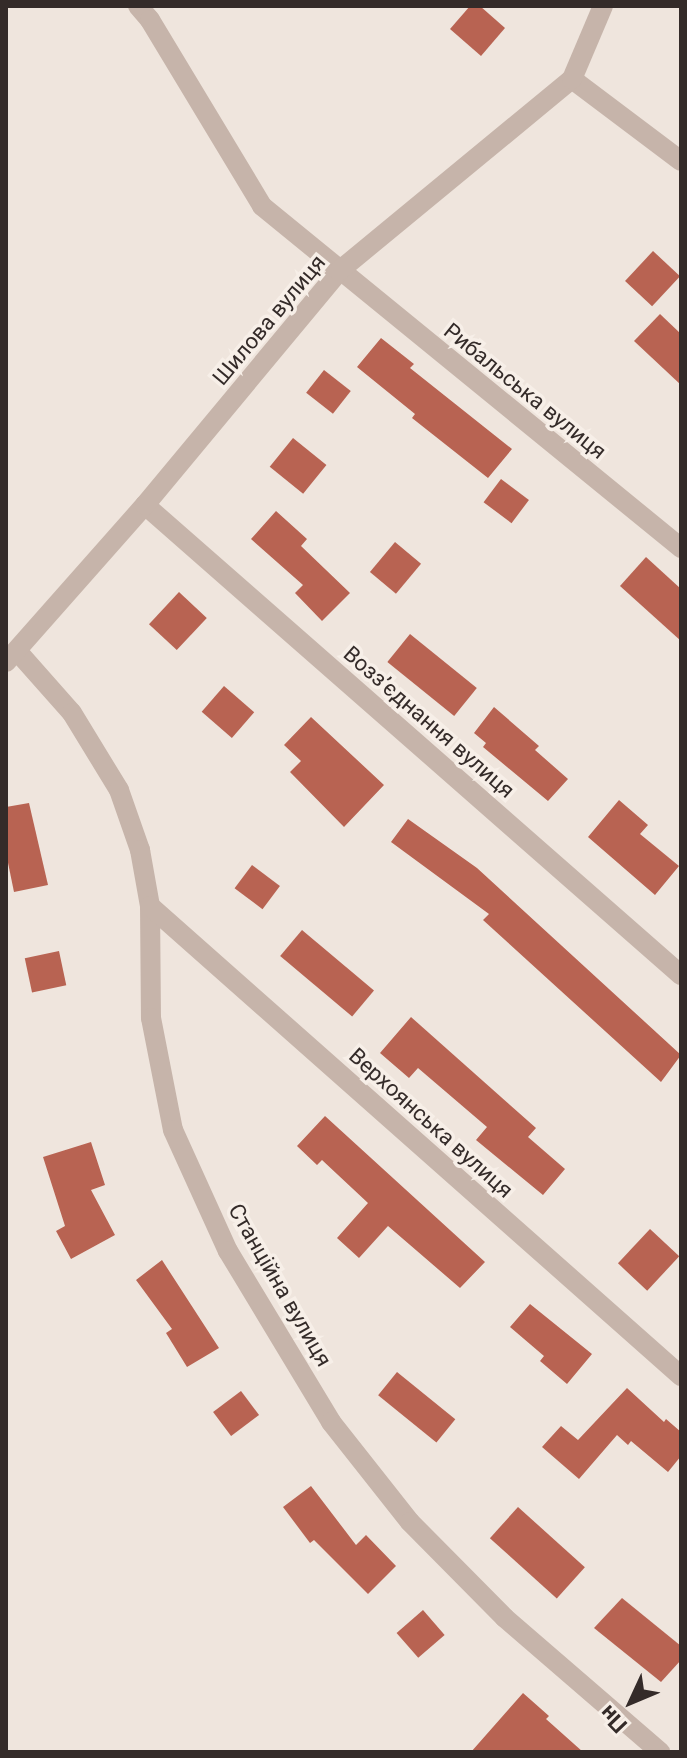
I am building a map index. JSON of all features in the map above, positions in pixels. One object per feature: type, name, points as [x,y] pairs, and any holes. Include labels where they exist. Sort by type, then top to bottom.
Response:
[{"type":"street","name":"Рибальська вулиця","points":[[138,6],[150,20],[262,206],[681,548]]},
{"type":"street","name":"Шилова вулиця","points":[[12,657],[145,505],[339,271],[572,79],[603,6]]},
{"type":"street","points":[[572,79],[681,161]]},
{"type":"street","name":"Возз’єднання вулиця","points":[[145,505],[681,975]]},
{"type":"street","name":"Станційна вулиця","points":[[12,657],[72,713],[119,790],[140,850],[150,906],[151,1018],[173,1130],[244,1278],[331,1422],[410,1522],[505,1618],[660,1752]]},
{"type":"street","name":"Верхоянська вулиця","points":[[150,906],[681,1376]]},
{"type":"building","points":[[470,6],[480,6],[505,28],[481,56],[450,29]]},
{"type":"building","points":[[653,251],[680,276],[652,306],[625,281]]},
{"type":"building","points":[[660,314],[681,334],[681,385],[634,341]]},
{"type":"building","points":[[381,338],[414,364],[410,368],[512,449],[488,478],[412,418],[415,414],[357,367]]},
{"type":"building","points":[[324,370],[351,391],[333,414],[306,393]]},
{"type":"building","points":[[293,438],[326,465],[303,494],[270,467]]},
{"type":"building","points":[[501,479],[529,500],[511,523],[484,502]]},
{"type":"building","points":[[276,511],[307,539],[301,546],[350,593],[322,621],[295,593],[303,585],[251,539]]},
{"type":"building","points":[[395,542],[421,564],[396,594],[370,572]]},
{"type":"building","points":[[646,557],[681,589],[681,641],[620,586]]},
{"type":"building","points":[[179,592],[207,618],[177,650],[149,624]]},
{"type":"building","points":[[410,634],[477,688],[454,716],[387,662]]},
{"type":"building","points":[[224,686],[254,712],[232,738],[202,712]]},
{"type":"building","points":[[494,707],[539,746],[535,750],[568,779],[548,801],[483,747],[486,743],[474,733]]},
{"type":"building","points":[[311,717],[384,785],[344,827],[290,772],[301,761],[284,745]]},
{"type":"building","points":[[619,800],[648,825],[640,834],[679,866],[655,895],[588,837]]},
{"type":"building","points":[[29,803],[48,885],[14,892],[6,853],[6,807]]},
{"type":"building","points":[[408,819],[477,868],[681,1055],[661,1082],[483,920],[489,914],[391,842]]},
{"type":"building","points":[[252,865],[280,886],[262,909],[235,888]]},
{"type":"building","points":[[302,930],[374,990],[352,1016],[280,956]]},
{"type":"building","points":[[59,951],[66,985],[32,993],[25,958]]},
{"type":"building","points":[[411,1017],[536,1128],[528,1137],[565,1169],[543,1195],[476,1140],[487,1127],[418,1068],[409,1078],[380,1053]]},
{"type":"building","points":[[325,1116],[485,1262],[460,1288],[388,1226],[359,1258],[337,1238],[368,1203],[322,1160],[317,1165],[297,1146]]},
{"type":"building","points":[[91,1142],[105,1185],[91,1190],[115,1235],[71,1259],[56,1231],[65,1226],[43,1157]]},
{"type":"building","points":[[650,1229],[679,1256],[647,1291],[618,1263]]},
{"type":"building","points":[[162,1260],[219,1348],[187,1367],[166,1333],[172,1329],[136,1280]]},
{"type":"building","points":[[530,1304],[592,1354],[567,1384],[540,1361],[544,1356],[510,1327]]},
{"type":"building","points":[[397,1372],[455,1419],[436,1443],[378,1395]]},
{"type":"building","points":[[627,1388],[664,1422],[666,1419],[681,1432],[681,1456],[668,1472],[631,1441],[628,1445],[617,1435],[579,1479],[542,1447],[561,1426],[578,1440]]},
{"type":"building","points":[[241,1391],[259,1415],[231,1436],[213,1412]]},
{"type":"building","points":[[311,1486],[356,1545],[366,1535],[396,1566],[368,1594],[314,1540],[310,1543],[283,1507]]},
{"type":"building","points":[[518,1507],[585,1567],[557,1598],[490,1538]]},
{"type":"building","points":[[622,1598],[681,1646],[681,1660],[661,1682],[594,1628]]},
{"type":"building","points":[[423,1610],[445,1635],[418,1658],[397,1633]]},
{"type":"building","points":[[523,1693],[549,1716],[546,1719],[583,1752],[471,1752]]}]
